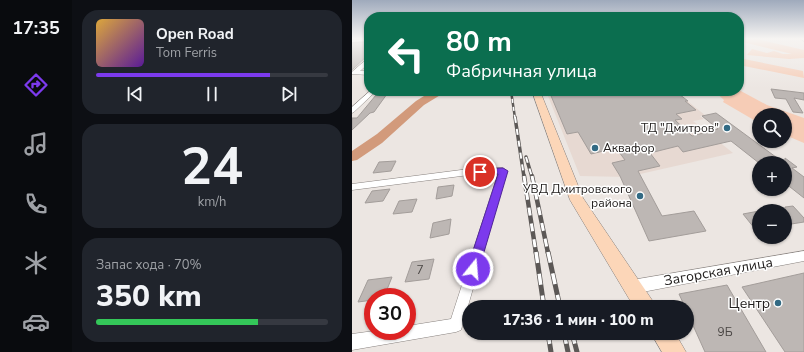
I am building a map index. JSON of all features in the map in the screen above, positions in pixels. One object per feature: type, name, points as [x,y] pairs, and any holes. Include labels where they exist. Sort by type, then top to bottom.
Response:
[{"type":"main road","points":[[538,96],[578,200],[640,300]]},
{"type":"main road","points":[[667,340],[675,352]]},
{"type":"street","points":[[354,72],[364,64]]},
{"type":"street","points":[[354,72],[364,73]]},
{"type":"street","points":[[352,111],[368,96]]},
{"type":"street","points":[[352,187],[469,172],[503,171],[456,325],[352,342]]},
{"type":"street","name":"Загорская улица","points":[[632,287],[804,256]]},
{"type":"shaded area","points":[[751,55],[804,55],[804,58],[789,59]]},
{"type":"shaded area","points":[[744,59],[803,71],[804,78],[744,66]]},
{"type":"shaded area","points":[[744,93],[776,108],[752,108],[752,119],[723,102],[724,100],[720,96],[744,96]]},
{"type":"shaded area","points":[[548,96],[681,96],[706,116],[700,116],[704,119],[693,121],[733,153],[627,177],[580,176]]},
{"type":"shaded area","points":[[792,114],[804,118],[804,143],[792,138]]},
{"type":"building","points":[[352,55],[364,55],[364,59],[352,70]]},
{"type":"building","points":[[771,89],[804,93],[804,100],[794,98],[803,113],[793,112],[786,99],[775,98]]},
{"type":"building","points":[[375,96],[386,96],[374,112],[370,113],[352,130],[352,118],[357,118]]},
{"type":"building","points":[[551,96],[682,96],[696,110],[676,114],[682,119],[675,120],[692,136],[718,129],[702,116],[716,113],[752,139],[752,148],[764,148],[774,156],[752,156],[752,158],[731,141],[683,152],[678,146],[650,153],[660,166],[638,171],[662,216],[694,211],[706,231],[649,241],[620,176],[612,163],[625,160],[616,148],[591,154],[578,132],[567,134]]},
{"type":"building","points":[[396,161],[391,171],[373,173],[379,162]]},
{"type":"building","points":[[792,163],[797,167],[792,168]]},
{"type":"building","points":[[792,168],[804,177],[804,198],[792,189]]},
{"type":"building","points":[[454,185],[452,196],[436,199],[438,187]]},
{"type":"building","points":[[390,189],[383,201],[365,203],[372,191]]},
{"type":"building","points":[[417,199],[412,212],[393,214],[399,201]]},
{"type":"building","points":[[792,206],[804,218],[804,222],[792,224]]},
{"type":"building","points":[[752,212],[752,225],[743,214]]},
{"type":"building","points":[[451,219],[449,234],[430,238],[433,223]]},
{"type":"building","points":[[434,259],[429,279],[405,282],[412,262]]},
{"type":"building","name":"Центр","points":[[804,273],[804,352],[785,352],[742,287]]},
{"type":"building","points":[[392,277],[388,288],[364,288],[368,280]]},
{"type":"building","points":[[727,285],[766,352],[705,352],[694,328],[694,300],[682,300],[679,294]]},
{"type":"building","points":[[364,289],[364,301],[358,302]]},
{"type":"waterway","points":[[352,157],[385,134],[430,96]]},
{"type":"railway","points":[[512,96],[515,118]]},
{"type":"railway","points":[[515,117],[524,177]]},
{"type":"railway","points":[[526,157],[532,177]]},
{"type":"railway","points":[[524,176],[536,253]]},
{"type":"railway","points":[[532,176],[548,253]]},
{"type":"railway","points":[[536,252],[543,300]]},
{"type":"railway","points":[[548,252],[558,300]]},
{"type":"railway","points":[[549,340],[551,352]]},
{"type":"railway","points":[[565,340],[568,352]]},
{"type":"railway","points":[[574,340],[577,352]]},
{"type":"place","name":"ТД \"Дмитров\"","points":[[727,128]]},
{"type":"place","name":"Аквафор","points":[[595,148]]},
{"type":"place","name":"УВД Дмитровского района","points":[[640,196]]},
{"type":"place","name":"Центр","points":[[778,303]]},
{"type":"route","points":[[473,269],[503,171],[480,172]]}]
